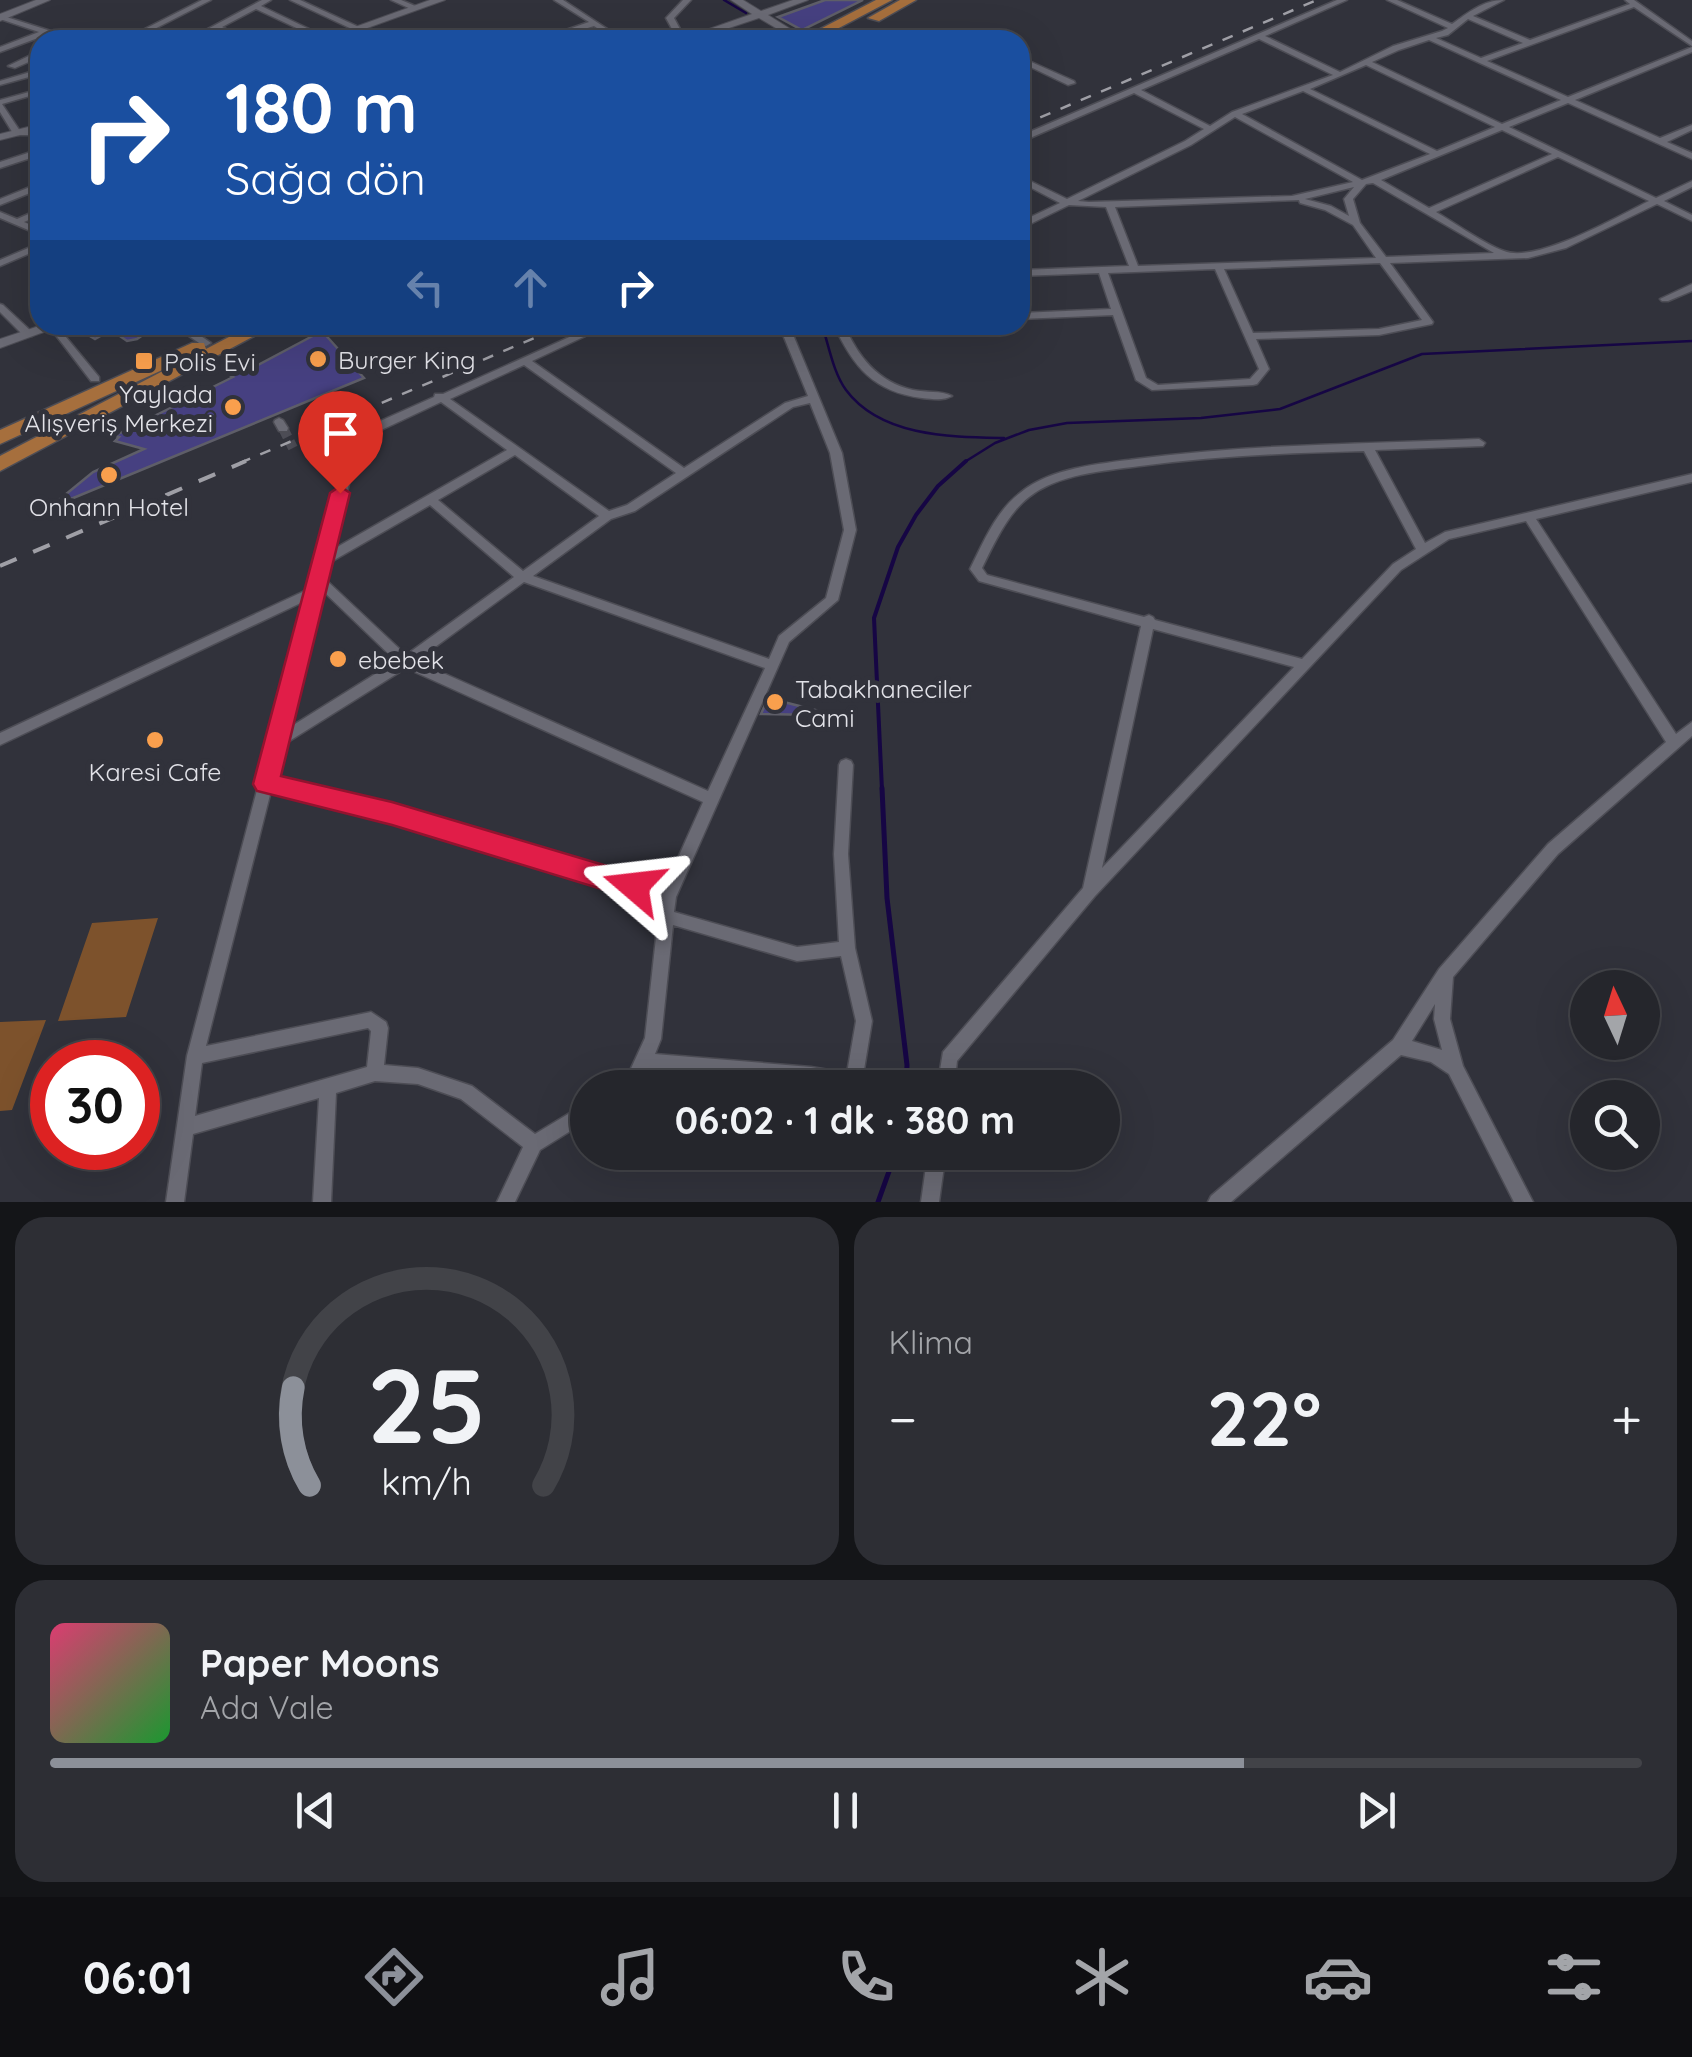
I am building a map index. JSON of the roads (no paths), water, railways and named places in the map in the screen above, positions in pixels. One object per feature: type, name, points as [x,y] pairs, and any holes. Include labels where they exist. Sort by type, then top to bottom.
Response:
[{"type":"highway","points":[[825,30],[886,0]]},
{"type":"highway","points":[[851,30],[910,0]]},
{"type":"highway","points":[[0,448],[221,335]]},
{"type":"highway","points":[[0,460],[246,335]]},
{"type":"highway","points":[[0,438],[206,343]]},
{"type":"main road","points":[[0,18],[45,0]]},
{"type":"main road","points":[[352,30],[440,0]]},
{"type":"main road","points":[[736,0],[786,30]]},
{"type":"main road","points":[[712,30],[803,0]]},
{"type":"main road","points":[[0,137],[30,129]]},
{"type":"main road","points":[[0,344],[28,334]]},
{"type":"street","points":[[152,30],[208,0]]},
{"type":"street","points":[[210,30],[267,0]]},
{"type":"street","points":[[294,0],[357,28]]},
{"type":"street","points":[[310,8],[325,0]]},
{"type":"street","points":[[395,0],[416,8]]},
{"type":"street","points":[[558,0],[605,30]]},
{"type":"street","points":[[677,30],[670,18],[687,0]]},
{"type":"street","points":[[1030,135],[1343,0]]},
{"type":"street","points":[[1391,0],[1452,27]]},
{"type":"street","points":[[1030,221],[1236,114],[1430,38],[1500,0]]},
{"type":"street","points":[[1480,61],[1632,2],[1692,46]]},
{"type":"street","points":[[256,6],[305,30]]},
{"type":"street","points":[[1466,16],[1530,43]]},
{"type":"street","points":[[0,18],[39,30]]},
{"type":"street","points":[[573,30],[595,23]]},
{"type":"street","points":[[0,31],[18,24]]},
{"type":"street","points":[[217,26],[225,30]]},
{"type":"street","points":[[1259,36],[1340,75]]},
{"type":"street","points":[[0,50],[30,38]]},
{"type":"street","points":[[1430,38],[1692,156]]},
{"type":"street","points":[[1030,184],[1065,202],[1110,206],[1292,199],[1368,182],[1692,46]]},
{"type":"street","points":[[0,60],[16,68],[30,68]]},
{"type":"street","points":[[0,74],[30,60]]},
{"type":"street","points":[[1365,62],[1692,218]]},
{"type":"street","points":[[1030,64],[1071,84]]},
{"type":"street","points":[[0,83],[30,72]]},
{"type":"street","points":[[1305,89],[1436,154]]},
{"type":"street","points":[[1135,90],[1210,129]]},
{"type":"street","points":[[30,94],[0,104],[16,132],[30,132]]},
{"type":"street","points":[[1236,114],[1506,256]]},
{"type":"street","points":[[1659,142],[1692,127]]},
{"type":"street","points":[[1428,212],[1560,154]]},
{"type":"street","points":[[0,166],[30,156]]},
{"type":"street","points":[[1250,336],[1379,332],[1428,322],[1356,223],[1348,199],[1368,182]]},
{"type":"street","points":[[1030,273],[1528,255],[1563,246],[1692,184]]},
{"type":"street","points":[[0,202],[30,190]]},
{"type":"street","points":[[1292,199],[1328,208],[1356,223]]},
{"type":"street","points":[[1110,206],[1135,270]]},
{"type":"street","points":[[0,215],[30,228]]},
{"type":"street","points":[[17,222],[30,216]]},
{"type":"street","points":[[0,263],[30,250]]},
{"type":"street","points":[[1103,271],[1141,380],[1156,388],[1253,382],[1262,376],[1264,368],[1219,267]]},
{"type":"street","points":[[1664,299],[1692,287]]},
{"type":"street","points":[[0,307],[28,334]]},
{"type":"street","points":[[1030,316],[1117,312]]},
{"type":"street","points":[[61,335],[95,379]]},
{"type":"street","points":[[194,335],[206,343]]},
{"type":"street","points":[[176,1202],[195,1056],[352,452],[373,428],[581,335]]},
{"type":"street","points":[[639,1070],[653,1039],[668,897],[784,639],[832,600],[850,530],[836,454],[788,335]]},
{"type":"street","points":[[843,335],[849,352],[860,365],[896,390],[912,397],[947,396]]},
{"type":"street","points":[[524,360],[683,473]]},
{"type":"street","points":[[440,396],[607,516]]},
{"type":"street","points":[[275,743],[405,662],[607,516],[631,508],[789,404],[814,398]]},
{"type":"street","points":[[1306,665],[1149,620],[1006,586],[983,578],[976,569],[996,529],[1028,491],[1059,476],[1106,465],[1479,443]]},
{"type":"street","points":[[1369,449],[1423,550]]},
{"type":"street","points":[[322,562],[514,450]]},
{"type":"street","points":[[947,1070],[949,1058],[1090,890],[1397,567],[1444,536],[1692,478]]},
{"type":"street","points":[[431,500],[522,577],[772,665]]},
{"type":"street","points":[[1530,518],[1674,743]]},
{"type":"street","points":[[316,585],[405,662],[711,799]]},
{"type":"street","points":[[0,739],[316,585]]},
{"type":"street","points":[[1090,890],[1149,620]]},
{"type":"street","points":[[1217,1202],[1400,1046],[1445,974],[1553,849],[1692,728]]},
{"type":"street","points":[[643,1061],[811,1074],[854,1083],[864,1021],[847,948],[841,854],[846,765]]},
{"type":"street","points":[[266,784],[392,814],[668,897]]},
{"type":"street","points":[[665,916],[797,954],[847,948]]},
{"type":"street","points":[[1445,974],[1442,1019],[1455,1068],[1524,1202]]},
{"type":"street","points":[[195,1056],[371,1020],[380,1028],[374,1073]]},
{"type":"street","points":[[1400,1046],[1435,1055],[1455,1068]]},
{"type":"street","points":[[187,1127],[374,1073],[418,1076],[466,1092],[534,1144]]},
{"type":"street","points":[[322,1202],[328,1086]]},
{"type":"street","points":[[506,1202],[534,1144],[570,1121]]},
{"type":"street","points":[[930,1202],[934,1170]]},
{"type":"waterway","points":[[724,0],[746,13]]},
{"type":"waterway","points":[[825,335],[846,390],[878,417],[897,426],[940,435],[1004,438]]},
{"type":"waterway","points":[[966,461],[995,443],[1029,430],[1067,423],[1201,418],[1280,409],[1422,354],[1692,341]]},
{"type":"waterway","points":[[882,790],[874,618],[898,547],[916,515],[938,486],[966,461]]},
{"type":"waterway","points":[[882,788],[887,898],[907,1070]]},
{"type":"waterway","points":[[878,1202],[890,1170]]},
{"type":"tunnel","points":[[283,428],[293,448]]},
{"type":"railway","points":[[1030,122],[1317,0]]},
{"type":"railway","points":[[240,463],[541,335]]},
{"type":"railway","points":[[0,566],[246,461]]},
{"type":"place","name":"Burger King","points":[[318,359]]},
{"type":"place","name":"Polis Evi","points":[[144,361]]},
{"type":"place","name":"Yaylada Alışveriş Merkezi","points":[[233,407]]},
{"type":"place","name":"Onhann Hotel","points":[[109,475]]},
{"type":"place","name":"ebebek","points":[[338,659]]},
{"type":"place","name":"Tabakhaneciler Cami","points":[[775,702]]},
{"type":"place","name":"Karesi Cafe","points":[[155,740]]}]
